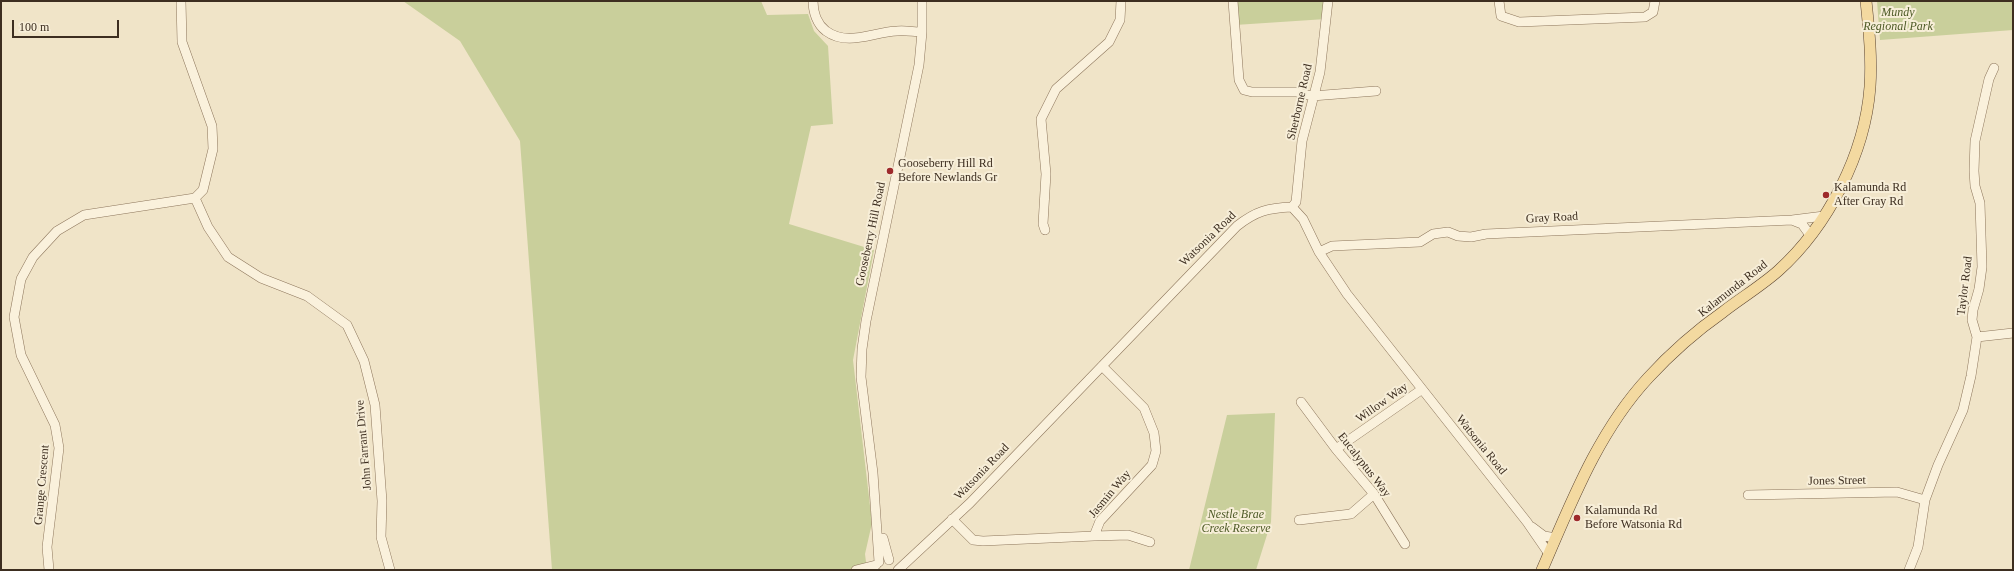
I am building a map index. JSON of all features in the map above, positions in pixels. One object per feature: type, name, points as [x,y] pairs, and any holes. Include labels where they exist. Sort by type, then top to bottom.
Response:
[{"type":"main road","name":"Kalamunda Road","points":[[1542,570],[1602,441],[1636,391],[1667,358],[1721,313],[1777,271],[1810,235],[1824,216],[1849,168],[1859,143],[1867,113],[1871,73],[1866,1]]},
{"type":"street","points":[[181,1],[182,42],[212,126],[213,149],[203,190],[195,198]]},
{"type":"street","points":[[813,1],[817,21],[823,29],[833,36],[852,39],[898,31],[922,32]]},
{"type":"street","name":"Gooseberry Hill Road","points":[[897,570],[890,561],[884,546],[879,501],[873,473],[861,382],[863,339],[919,66],[922,32],[922,1]]},
{"type":"street","points":[[1045,230],[1043,224],[1046,174],[1041,119],[1056,89],[1110,42],[1120,20],[1121,1]]},
{"type":"street","points":[[1234,1],[1239,80],[1244,90],[1252,92],[1296,92],[1312,96],[1376,91]]},
{"type":"street","name":"Sherborne Road","points":[[1292,207],[1296,202],[1298,192],[1302,141],[1312,96],[1320,72],[1328,1]]},
{"type":"street","points":[[1499,1],[1501,16],[1519,22],[1645,17],[1653,12],[1655,1]]},
{"type":"street","name":"Taylor Road","points":[[1909,570],[1918,547],[1925,500],[1938,465],[1963,410],[1971,376],[1977,337],[1972,320],[1982,267],[1980,203],[1975,186],[1974,171],[1975,141],[1987,86],[1994,68]]},
{"type":"street","name":"Grange Crescent","points":[[49,570],[47,547],[59,448],[55,425],[22,355],[14,317],[21,279],[33,257],[57,231],[84,215],[195,198]]},
{"type":"street","name":"John Farrant Drive","points":[[195,198],[208,227],[228,258],[261,278],[307,296],[347,325],[364,361],[375,405],[382,501],[381,537],[390,570]]},
{"type":"street","name":"Watsonia Road","points":[[897,570],[970,503],[1241,222],[1250,215],[1270,208],[1292,207],[1303,219],[1319,252],[1347,294],[1527,522],[1549,554]]},
{"type":"street","name":"Gray Road","points":[[1319,252],[1332,246],[1415,241],[1420,242],[1433,234],[1448,232],[1458,236],[1471,237],[1486,234],[1556,230],[1671,227],[1792,220],[1824,216]]},
{"type":"street","points":[[1792,220],[1802,224],[1810,235]]},
{"type":"street","points":[[1977,337],[2013,333]]},
{"type":"street","name":"Jasmin Way","points":[[952,519],[973,540],[983,541],[1094,536],[1100,521],[1152,465],[1156,451],[1154,433],[1144,408],[1102,366]]},
{"type":"street","name":"Willow Way","points":[[1336,449],[1422,390]]},
{"type":"street","name":"Eucalyptus Way","points":[[1301,402],[1336,449],[1374,494],[1405,544]]},
{"type":"street","name":"Gooseberry Hill Road","points":[[873,473],[877,566]]},
{"type":"street","name":"Jones Street","points":[[1748,495],[1897,492],[1925,500]]},
{"type":"street","points":[[1299,520],[1351,514],[1374,494]]},
{"type":"street","name":"Watsonia Road","points":[[1527,522],[1544,536],[1556,538]]},
{"type":"street","points":[[1094,536],[1128,535],[1150,542]]},
{"type":"street","points":[[856,570],[877,566],[884,560],[890,561],[910,559]]},
{"type":"green space","points":[[403,1],[761,1],[767,15],[808,14],[814,31],[828,46],[833,124],[811,126],[789,224],[874,250],[853,360],[872,523],[865,554],[867,570],[552,570],[520,141],[460,41]]},
{"type":"green space","points":[[1233,1],[1328,1],[1326,19],[1235,25]]},
{"type":"green space","name":"Mundy Regional Park","points":[[1877,1],[2013,1],[2013,30],[1880,40]]},
{"type":"green space","name":"Nestle Brae Creek Reserve","points":[[1275,413],[1271,522],[1256,570],[1189,570],[1227,415]]},
{"type":"place","name":"Gooseberry Hill Rd Before Newlands Gr","points":[[890,171]]},
{"type":"place","name":"Kalamunda Rd After Gray Rd","points":[[1826,195]]},
{"type":"place","name":"Kalamunda Rd Before Watsonia Rd","points":[[1577,518]]}]
